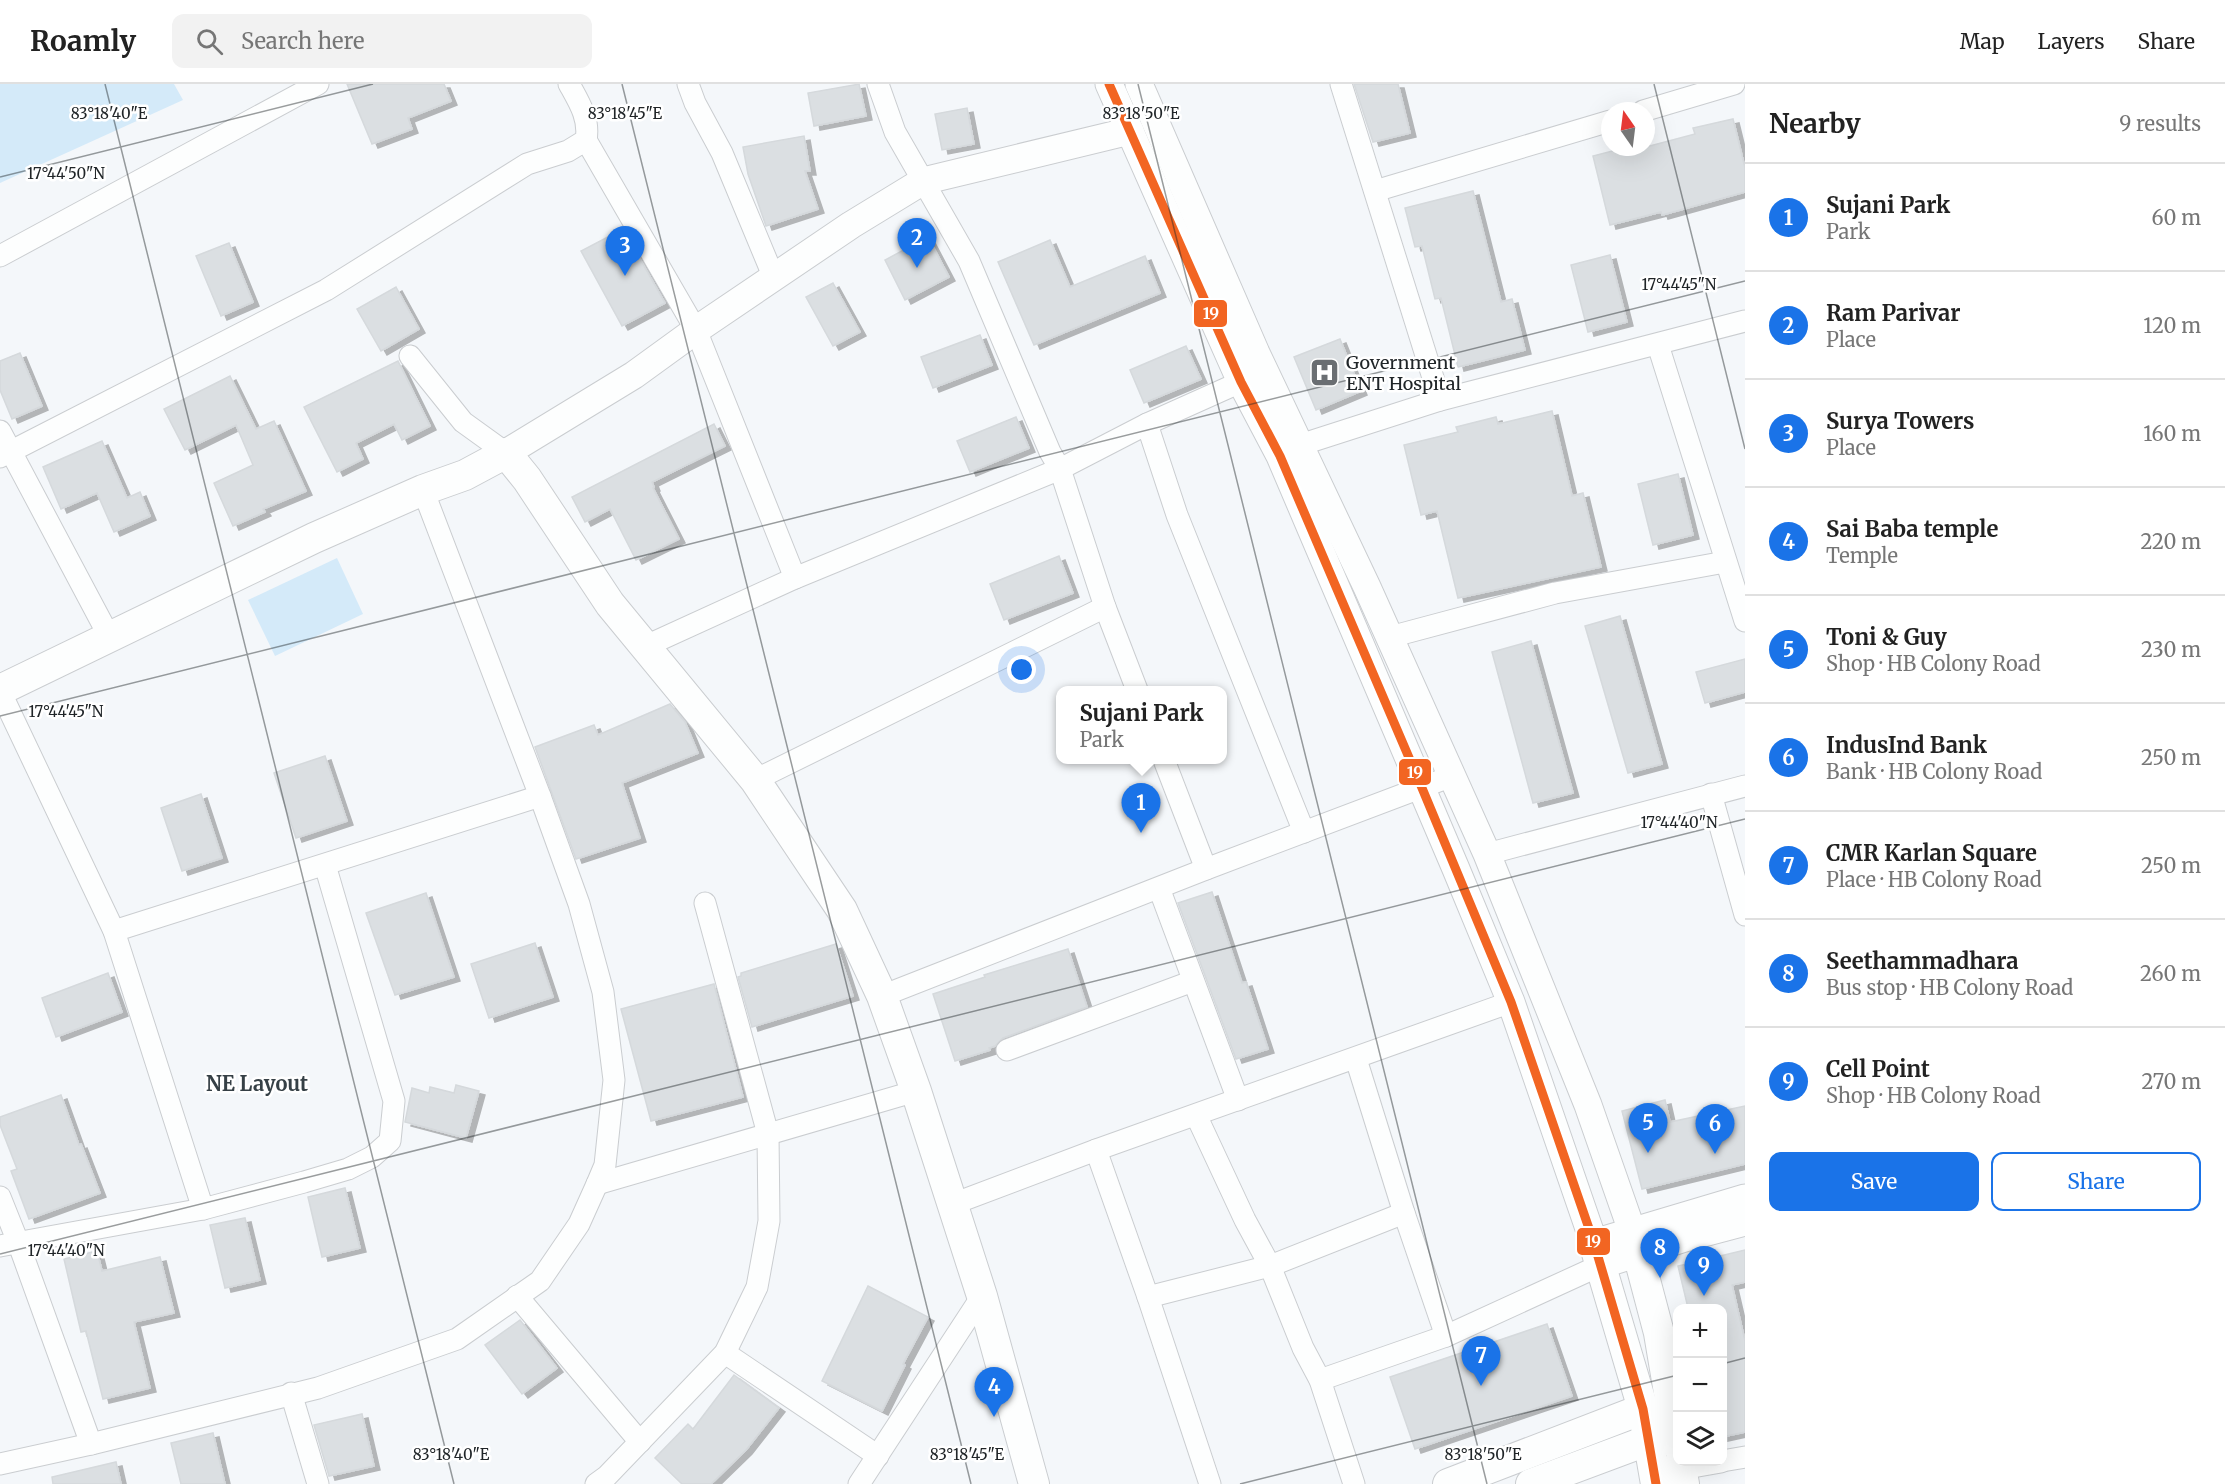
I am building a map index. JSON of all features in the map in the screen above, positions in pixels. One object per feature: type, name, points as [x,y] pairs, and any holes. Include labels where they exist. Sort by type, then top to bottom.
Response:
[{"type":"main road","points":[[0,690],[314,538],[423,490],[465,475],[506,453],[527,479],[610,604],[755,780],[842,910],[882,996],[916,1091],[982,1296],[1034,1484]]},
{"type":"main road","points":[[1635,1242],[1659,1333],[1671,1464]]},
{"type":"main road","points":[[1598,1254],[1642,1409],[1671,1464]]},
{"type":"main road","points":[[1448,1484],[1642,1409]]},
{"type":"main road","points":[[1531,1484],[1671,1464]]},
{"type":"street","points":[[0,256],[318,84]]},
{"type":"street","points":[[569,84],[582,108],[588,129],[586,140],[696,330],[795,578]]},
{"type":"street","points":[[688,84],[695,103],[722,153],[774,278]]},
{"type":"street","points":[[878,84],[896,132],[969,261],[1050,452],[1060,469],[1105,607],[1135,686]]},
{"type":"street","points":[[1109,84],[1241,382],[1290,451],[1390,638],[1487,854],[1588,1105],[1635,1242]]},
{"type":"street","points":[[1139,84],[1265,372],[1290,451],[1422,788],[1511,1002],[1598,1254]]},
{"type":"street","points":[[1341,84],[1440,400]]},
{"type":"street","points":[[1655,107],[1734,84]]},
{"type":"street","points":[[1375,191],[1601,124]]},
{"type":"street","points":[[410,356],[463,422],[506,453],[634,375],[851,225],[923,181],[1130,131]]},
{"type":"street","points":[[5,455],[326,290],[527,164],[568,151],[586,140]]},
{"type":"street","points":[[1290,451],[1440,400],[1745,321]]},
{"type":"street","points":[[1658,345],[1745,621]]},
{"type":"street","points":[[646,646],[795,578],[1060,469],[1147,424],[1265,372]]},
{"type":"street","points":[[1147,424],[1177,515],[1304,832]]},
{"type":"street","points":[[0,431],[5,455],[110,638]]},
{"type":"street","points":[[0,1464],[318,1388],[457,1339],[540,1281],[579,1224],[597,1184],[605,1165],[614,1080],[603,992],[579,904],[423,490]]},
{"type":"street","points":[[1390,638],[1556,593],[1725,562]]},
{"type":"street","points":[[755,780],[1105,607]]},
{"type":"street","points":[[0,690],[114,931],[203,1209]]},
{"type":"street","points":[[1166,764],[1206,869]]},
{"type":"street","points":[[882,996],[1206,869],[1452,776]]},
{"type":"street","points":[[1487,854],[1745,786]]},
{"type":"street","points":[[1711,794],[1745,915]]},
{"type":"street","points":[[114,931],[540,796]]},
{"type":"street","points":[[9,1244],[203,1209],[348,1169],[372,1157],[390,1141],[394,1101],[325,865]]},
{"type":"street","points":[[1159,888],[1238,1100]]},
{"type":"street","points":[[596,1484],[607,1476],[725,1353],[757,1287],[769,1221],[768,1134],[705,903]]},
{"type":"street","points":[[1007,1050],[1193,981]]},
{"type":"street","points":[[953,1204],[1096,1150],[1511,1002]]},
{"type":"street","points":[[1356,1059],[1404,1213],[1446,1335]]},
{"type":"street","points":[[597,1184],[916,1091]]},
{"type":"street","points":[[1196,1115],[1245,1220],[1270,1266],[1303,1348],[1320,1380],[1354,1484]]},
{"type":"street","points":[[1096,1150],[1210,1484]]},
{"type":"street","points":[[0,1197],[9,1244],[91,1444]]},
{"type":"street","points":[[1320,1380],[1446,1335],[1598,1254],[1635,1242],[1745,1198]]},
{"type":"street","points":[[1148,1297],[1270,1266],[1404,1213]]},
{"type":"street","points":[[1635,1242],[1745,1222]]},
{"type":"street","points":[[518,1296],[640,1442]]},
{"type":"street","points":[[859,1484],[982,1296]]},
{"type":"street","points":[[725,1353],[878,1456]]},
{"type":"street","points":[[291,1393],[318,1484]]},
{"type":"street","points":[[1727,1460],[1745,1457]]},
{"type":"shaded area","points":[[0,84],[174,84],[183,100],[0,183]]},
{"type":"shaded area","points":[[337,558],[363,614],[275,656],[248,600]]},
{"type":"building","points":[[347,84],[444,84],[451,101],[408,118],[412,129],[372,144]]},
{"type":"building","points":[[859,84],[866,116],[814,126],[808,93]]},
{"type":"building","points":[[1354,84],[1398,84],[1410,133],[1373,142]]},
{"type":"building","points":[[967,108],[974,144],[942,150],[935,114]]},
{"type":"building","points":[[1733,119],[1745,168],[1745,192],[1662,215],[1661,212],[1610,225],[1593,156],[1601,154],[1601,156],[1655,156],[1655,145],[1695,134],[1693,128]]},
{"type":"building","points":[[804,136],[810,171],[805,171],[818,209],[766,226],[748,174],[743,147]]},
{"type":"building","points":[[1473,191],[1501,302],[1512,299],[1525,350],[1458,367],[1441,298],[1435,299],[1422,246],[1415,247],[1405,208]]},
{"type":"building","points":[[623,229],[665,303],[622,326],[581,251]]},
{"type":"building","points":[[928,237],[949,277],[905,300],[885,260]]},
{"type":"building","points":[[1050,240],[1070,287],[1145,256],[1160,293],[1034,345],[998,262]]},
{"type":"building","points":[[229,243],[253,302],[221,316],[196,256]]},
{"type":"building","points":[[1610,255],[1627,322],[1588,332],[1571,265]]},
{"type":"building","points":[[833,283],[860,332],[833,346],[806,297]]},
{"type":"building","points":[[396,287],[419,329],[381,351],[357,309]]},
{"type":"building","points":[[980,335],[992,365],[933,388],[921,357]]},
{"type":"building","points":[[1340,339],[1361,391],[1316,410],[1294,357]]},
{"type":"building","points":[[1186,346],[1201,379],[1144,403],[1130,370]]},
{"type":"building","points":[[20,353],[42,406],[12,419],[0,390],[0,361]]},
{"type":"building","points":[[398,361],[430,426],[402,440],[394,424],[356,443],[363,459],[337,472],[304,407]]},
{"type":"building","points":[[230,376],[256,429],[274,421],[306,491],[263,509],[265,512],[233,526],[214,483],[253,465],[236,425],[185,450],[164,409]]},
{"type":"building","points":[[1552,411],[1572,496],[1583,493],[1601,567],[1458,598],[1437,511],[1421,515],[1404,445],[1458,432],[1456,427],[1496,417],[1498,424]]},
{"type":"building","points":[[1016,417],[1029,448],[970,472],[957,441]]},
{"type":"building","points":[[714,424],[725,446],[652,482],[679,539],[636,560],[610,509],[585,522],[572,497]]},
{"type":"building","points":[[102,441],[127,498],[140,492],[150,516],[114,532],[97,493],[61,509],[43,467]]},
{"type":"building","points":[[1678,474],[1693,535],[1653,545],[1638,484]]},
{"type":"building","points":[[1059,556],[1073,593],[1004,620],[990,584]]},
{"type":"building","points":[[1620,616],[1662,764],[1628,773],[1585,626]]},
{"type":"building","points":[[1531,641],[1573,793],[1533,803],[1492,652]]},
{"type":"building","points":[[1745,659],[1745,692],[1705,703],[1696,672]]},
{"type":"building","points":[[670,704],[685,722],[698,753],[622,783],[640,838],[576,859],[535,747],[594,725],[598,735]]},
{"type":"building","points":[[325,756],[347,821],[296,838],[274,773]]},
{"type":"building","points":[[201,794],[222,858],[182,871],[161,808]]},
{"type":"building","points":[[1212,892],[1242,983],[1246,982],[1268,1049],[1236,1059],[1178,903]]},
{"type":"building","points":[[426,893],[454,977],[395,995],[366,913]]},
{"type":"building","points":[[535,943],[553,997],[489,1018],[471,964]]},
{"type":"building","points":[[836,944],[853,996],[752,1027],[738,977],[741,973]]},
{"type":"building","points":[[1068,949],[1087,1007],[1003,1038],[995,1046],[989,1048],[990,1050],[955,1061],[933,994],[985,977],[984,975]]},
{"type":"building","points":[[108,973],[122,1012],[56,1037],[42,998]]},
{"type":"building","points":[[714,984],[743,1097],[651,1121],[621,1009]]},
{"type":"building","points":[[456,1085],[479,1091],[466,1138],[405,1122],[412,1088],[429,1093],[430,1087],[454,1093]]},
{"type":"building","points":[[61,1095],[100,1193],[29,1219],[11,1171],[17,1169],[0,1125],[0,1117]]},
{"type":"building","points":[[1665,1100],[1670,1122],[1745,1106],[1745,1164],[1642,1189],[1622,1111]]},
{"type":"building","points":[[345,1188],[360,1248],[322,1257],[308,1197]]},
{"type":"building","points":[[245,1218],[260,1280],[225,1288],[210,1225]]},
{"type":"building","points":[[1745,1250],[1745,1282],[1732,1285],[1745,1341],[1745,1432],[1727,1436],[1727,1304],[1687,1304],[1678,1266]]},
{"type":"building","points":[[97,1251],[102,1271],[160,1257],[174,1313],[134,1322],[150,1388],[103,1399],[86,1331],[81,1332],[64,1259]]},
{"type":"building","points":[[868,1286],[928,1317],[882,1411],[822,1381]]},
{"type":"building","points":[[520,1320],[557,1368],[522,1394],[485,1345]]},
{"type":"building","points":[[1547,1324],[1572,1396],[1415,1449],[1390,1377]]},
{"type":"building","points":[[734,1375],[779,1408],[746,1450],[711,1484],[682,1484],[655,1458],[688,1424],[693,1429]]},
{"type":"building","points":[[362,1414],[374,1466],[329,1476],[314,1425]]},
{"type":"building","points":[[213,1433],[225,1484],[181,1484],[171,1443]]},
{"type":"building","points":[[116,1462],[121,1484],[53,1484],[52,1477]]},
{"type":"transit line","name":"19","points":[[1109,84],[1241,382],[1280,456],[1511,1002],[1594,1243],[1643,1409],[1656,1484]]},
{"type":"place","name":"Ram Parivar","points":[[917,268]]},
{"type":"place","name":"Surya Towers","points":[[625,276]]},
{"type":"place","name":"Government ENT Hospital","points":[[1325,373]]},
{"type":"place","name":"Sujani Park","points":[[1141,833]]},
{"type":"place","name":"Toni & Guy","points":[[1648,1153]]},
{"type":"place","name":"IndusInd Bank","points":[[1715,1154]]},
{"type":"place","name":"Seethammadhara","points":[[1660,1278]]},
{"type":"place","name":"Cell Point","points":[[1704,1296]]},
{"type":"place","name":"CMR Karlan Square","points":[[1481,1386]]},
{"type":"place","name":"Sai Baba temple","points":[[994,1417]]},
{"type":"district","name":"NE Layout","points":[[257,1084]]}]
